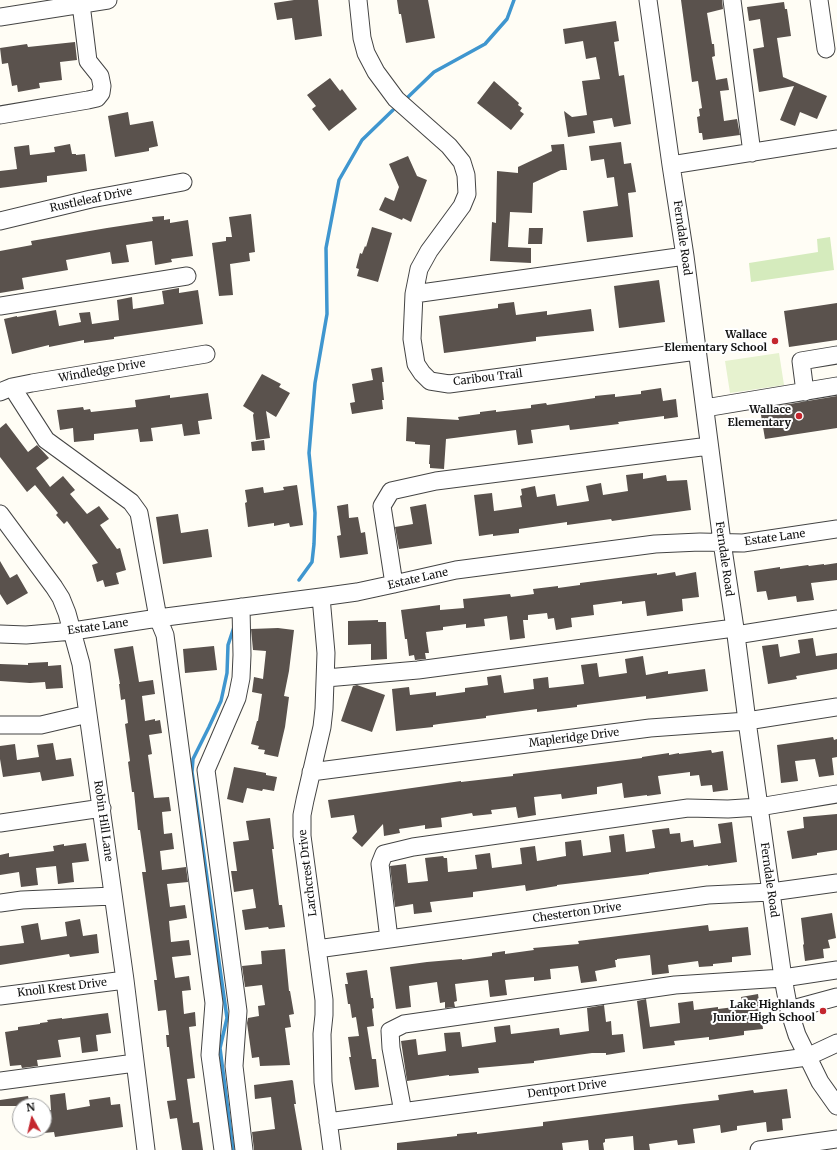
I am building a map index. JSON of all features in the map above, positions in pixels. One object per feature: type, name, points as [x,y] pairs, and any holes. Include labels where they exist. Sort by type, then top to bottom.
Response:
[{"type":"street","points":[[0,18],[108,0]]},
{"type":"street","name":"Caribou Trail","points":[[358,0],[362,38],[366,53],[376,72],[396,99],[449,146],[462,162],[466,176],[467,194],[462,206],[429,251],[419,269],[414,294],[412,339],[416,364],[422,373],[430,381],[449,384],[697,351]]},
{"type":"street","name":"Ferndale Road","points":[[648,0],[685,256],[722,542],[783,978],[789,1010],[797,1035],[820,1082],[837,1106]]},
{"type":"street","points":[[732,0],[752,153]]},
{"type":"street","points":[[819,0],[826,49]]},
{"type":"street","points":[[0,115],[88,100],[97,98],[101,93],[102,86],[100,76],[88,61],[81,4]]},
{"type":"street","points":[[671,165],[837,139]]},
{"type":"street","name":"Rustleleaf Drive","points":[[0,221],[91,199],[183,182]]},
{"type":"street","points":[[414,294],[685,256]]},
{"type":"street","points":[[0,306],[187,276]]},
{"type":"street","name":"Windledge Drive","points":[[4,387],[206,354]]},
{"type":"street","points":[[805,392],[801,361],[837,355]]},
{"type":"street","points":[[705,408],[837,386]]},
{"type":"street","points":[[4,387],[46,440],[131,502],[139,513],[158,618],[165,635],[214,1002],[210,1055],[223,1150]]},
{"type":"street","points":[[394,584],[382,506],[391,491],[436,481],[709,446]]},
{"type":"street","name":"Robin Hill Lane","points":[[0,514],[54,587],[67,613],[81,664],[114,896],[146,1150]]},
{"type":"street","name":"Estate Lane","points":[[0,634],[73,631],[158,618],[322,597],[357,592],[456,570],[656,544],[700,542],[743,543],[837,529]]},
{"type":"street","name":"Larchcrest Drive","points":[[322,597],[326,654],[326,678],[322,727],[302,815],[302,836],[324,1000],[322,1069],[332,1150]]},
{"type":"street","points":[[241,607],[242,655],[240,684],[236,698],[206,770],[238,1011],[234,1066],[244,1150]]},
{"type":"street","points":[[326,678],[418,670],[837,619]]},
{"type":"street","name":"Mapleridge Drive","points":[[311,772],[650,728],[747,721],[837,707]]},
{"type":"street","points":[[0,725],[40,724],[88,714]]},
{"type":"street","points":[[389,939],[380,864],[384,854],[413,847],[688,808],[728,809],[759,807],[837,794]]},
{"type":"street","points":[[0,823],[102,808]]},
{"type":"street","name":"Chesterton Drive","points":[[318,949],[708,895],[772,892],[837,883]]},
{"type":"street","points":[[0,903],[22,900],[114,896]]},
{"type":"street","points":[[402,1112],[391,1048],[390,1031],[404,1024],[675,985],[783,978],[837,970]]},
{"type":"street","name":"Knoll Krest Drive","points":[[0,996],[125,980]]},
{"type":"street","points":[[789,1010],[837,997]]},
{"type":"street","name":"Dentport Drive","points":[[328,1122],[807,1057],[837,1043]]},
{"type":"street","points":[[0,1081],[135,1063]]},
{"type":"street","points":[[759,1150],[837,1139]]},
{"type":"green space","points":[[830,237],[834,270],[751,282],[749,263],[818,252],[817,239]]},
{"type":"green space","points":[[779,353],[784,385],[730,393],[725,361]]},
{"type":"building","points":[[294,0],[318,0],[322,36],[295,40],[292,18],[277,20],[274,3]]},
{"type":"building","points":[[397,0],[428,0],[435,38],[406,43]]},
{"type":"building","points":[[681,0],[722,0],[723,9],[707,13],[712,44],[714,44],[715,56],[712,57],[716,80],[727,78],[729,90],[720,91],[724,121],[737,119],[740,135],[703,140],[702,133],[699,133],[697,117],[700,116],[699,109],[702,108],[698,81],[692,82]]},
{"type":"building","points":[[784,2],[785,9],[787,9],[791,36],[777,38],[783,77],[827,96],[817,119],[800,112],[795,126],[780,120],[794,86],[759,92],[753,49],[764,47],[760,19],[749,21],[747,7]]},
{"type":"building","points":[[616,21],[619,41],[614,42],[619,76],[624,75],[631,124],[614,127],[612,118],[593,121],[595,133],[568,137],[564,111],[572,117],[587,115],[582,81],[600,79],[596,57],[586,59],[583,41],[565,44],[563,29]]},
{"type":"building","points":[[75,42],[77,60],[60,62],[62,80],[39,83],[40,88],[18,92],[17,85],[12,86],[8,63],[2,64],[0,48],[27,44],[28,47]]},
{"type":"building","points":[[330,78],[340,91],[342,89],[357,109],[329,131],[312,109],[316,106],[307,95]]},
{"type":"building","points":[[494,81],[519,103],[518,105],[522,108],[520,111],[524,114],[511,130],[477,103]]},
{"type":"building","points":[[128,112],[130,125],[153,121],[158,146],[149,148],[149,151],[115,157],[108,116]]},
{"type":"building","points":[[621,142],[624,164],[631,163],[636,192],[628,193],[633,237],[587,242],[583,211],[618,206],[614,177],[607,178],[604,159],[591,161],[589,146]]},
{"type":"building","points":[[70,144],[72,154],[85,154],[87,171],[47,176],[47,182],[0,188],[0,171],[17,169],[14,147],[29,145],[30,155],[55,152],[54,147]]},
{"type":"building","points":[[564,144],[567,170],[561,170],[533,183],[532,213],[510,212],[508,247],[531,248],[531,263],[490,261],[492,222],[496,223],[497,171],[518,173],[518,167],[552,151],[551,145]]},
{"type":"building","points":[[408,156],[417,176],[427,180],[411,222],[403,218],[402,220],[379,210],[385,197],[394,201],[399,187],[389,164]]},
{"type":"building","points":[[251,214],[255,252],[249,253],[250,261],[230,264],[233,295],[219,296],[212,243],[226,241],[226,237],[232,237],[229,217]]},
{"type":"building","points":[[164,216],[164,220],[170,219],[170,223],[188,220],[193,256],[171,259],[172,262],[155,265],[152,241],[126,245],[129,262],[112,264],[110,252],[66,260],[68,270],[22,278],[24,289],[0,293],[0,251],[32,245],[31,241],[153,221],[152,217]]},
{"type":"building","points":[[372,227],[392,233],[378,282],[357,276],[359,269],[356,268],[360,253],[362,254],[365,246],[366,247]]},
{"type":"building","points":[[529,228],[543,228],[542,244],[528,244]]},
{"type":"building","points":[[659,280],[665,322],[619,328],[614,286]]},
{"type":"building","points":[[179,288],[179,293],[198,290],[203,324],[114,337],[114,339],[84,343],[84,340],[49,347],[49,345],[12,354],[4,319],[56,310],[59,326],[81,322],[79,313],[90,312],[92,324],[119,320],[117,300],[132,297],[133,309],[164,304],[162,291]]},
{"type":"building","points":[[514,302],[516,315],[547,311],[547,315],[591,309],[594,331],[536,337],[536,341],[444,353],[439,316],[498,308],[498,304]]},
{"type":"building","points":[[837,303],[837,340],[789,347],[784,311]]},
{"type":"building","points":[[382,367],[384,382],[382,382],[384,400],[382,400],[383,409],[352,414],[350,403],[355,402],[352,384],[373,380],[371,369]]},
{"type":"building","points":[[262,374],[281,384],[279,387],[290,393],[276,417],[266,411],[270,438],[256,440],[254,413],[243,406]]},
{"type":"building","points":[[661,388],[663,401],[676,399],[678,417],[664,419],[664,416],[618,422],[619,424],[570,430],[569,425],[531,430],[533,443],[518,445],[516,430],[446,439],[444,469],[430,468],[430,445],[415,444],[415,442],[406,441],[407,417],[459,420],[458,417],[480,414],[480,412],[496,410],[496,412],[531,408],[531,405],[546,403],[547,405],[595,398],[595,396],[615,394],[615,397],[641,394],[641,391]]},
{"type":"building","points":[[208,393],[212,419],[198,421],[200,434],[184,436],[182,424],[151,428],[153,441],[140,442],[138,429],[94,434],[94,440],[74,442],[73,428],[60,430],[57,410],[83,407],[84,410],[90,409],[91,412],[136,407],[135,400],[170,395],[170,398]]},
{"type":"building","name":"Wallace Elementary","points":[[837,396],[837,428],[765,439],[760,409]]},
{"type":"building","points":[[6,423],[28,452],[37,445],[49,458],[36,468],[50,487],[63,476],[75,490],[70,494],[87,514],[99,506],[109,519],[100,525],[117,549],[120,548],[126,570],[116,573],[119,584],[105,587],[103,580],[97,582],[92,565],[98,563],[67,521],[64,524],[56,515],[58,513],[35,485],[27,492],[0,457],[0,428]]},
{"type":"building","points":[[264,440],[265,450],[252,451],[251,442]]},
{"type":"building","points":[[643,473],[643,479],[666,475],[667,481],[687,480],[691,510],[612,521],[611,519],[567,525],[567,522],[519,529],[519,533],[479,536],[474,495],[492,493],[494,511],[522,507],[520,496],[522,495],[521,489],[535,486],[537,497],[555,494],[557,506],[589,501],[586,486],[601,483],[603,495],[628,491],[626,475]]},
{"type":"building","points":[[297,485],[303,525],[290,527],[289,523],[274,526],[274,523],[248,527],[245,490],[263,487],[264,493],[284,490],[283,487]]},
{"type":"building","points":[[348,504],[349,518],[358,517],[361,533],[365,532],[368,554],[340,558],[337,536],[341,535],[337,506]]},
{"type":"building","points":[[426,504],[432,544],[399,549],[395,527],[413,524],[410,507]]},
{"type":"building","points":[[178,514],[181,533],[208,529],[212,557],[163,564],[156,517]]},
{"type":"building","points":[[0,561],[10,578],[17,574],[28,593],[7,605],[0,594]]},
{"type":"building","points":[[837,563],[837,580],[811,583],[814,600],[797,602],[796,596],[768,600],[766,591],[757,592],[754,571],[780,567],[780,569]]},
{"type":"building","points":[[675,572],[676,576],[696,572],[699,597],[682,599],[683,611],[647,616],[645,601],[622,604],[622,601],[593,605],[594,615],[571,618],[572,627],[556,630],[554,618],[548,619],[547,613],[528,615],[528,620],[523,620],[525,638],[510,640],[507,616],[484,619],[485,626],[466,628],[466,624],[443,627],[443,630],[426,632],[429,653],[425,653],[426,659],[415,660],[414,655],[409,656],[401,610],[440,605],[440,610],[464,608],[463,599],[510,594],[511,597],[534,594],[533,589],[558,586],[558,588],[580,585],[580,583]]},
{"type":"building","points":[[378,620],[378,622],[386,622],[387,659],[371,660],[371,644],[348,645],[348,621]]},
{"type":"building","points":[[278,628],[294,630],[284,696],[289,697],[285,727],[278,757],[264,754],[265,750],[258,749],[259,746],[251,744],[258,721],[262,694],[252,692],[254,677],[263,679],[266,651],[253,650],[251,629]]},
{"type":"building","points":[[813,638],[816,656],[837,653],[837,669],[796,676],[797,679],[768,684],[762,646],[778,644],[780,657],[800,653],[798,640]]},
{"type":"building","points":[[133,646],[139,682],[153,680],[155,694],[142,696],[145,721],[155,719],[155,721],[160,720],[162,733],[149,735],[152,754],[148,755],[154,798],[169,797],[171,811],[162,812],[164,834],[172,833],[174,849],[160,851],[162,870],[186,867],[188,882],[167,884],[170,907],[185,905],[187,918],[169,921],[171,942],[189,940],[191,955],[172,957],[175,978],[189,976],[191,990],[182,991],[184,1014],[195,1012],[196,1026],[189,1027],[195,1078],[187,1079],[193,1123],[199,1122],[203,1150],[182,1150],[177,1118],[170,1119],[167,1101],[176,1100],[169,1047],[167,1047],[166,1035],[169,1035],[166,1010],[158,1011],[154,980],[157,980],[142,872],[146,872],[128,762],[130,761],[125,724],[128,723],[125,699],[121,700],[114,649]]},
{"type":"building","points":[[214,646],[217,670],[185,673],[183,649]]},
{"type":"building","points":[[643,656],[646,675],[668,671],[668,674],[705,669],[708,691],[646,699],[646,696],[537,712],[537,709],[433,725],[433,727],[396,731],[392,689],[409,687],[410,695],[436,692],[436,696],[465,692],[465,688],[488,685],[487,677],[501,675],[504,693],[534,689],[533,679],[548,677],[549,688],[584,684],[581,665],[597,663],[599,677],[627,673],[625,659]]},
{"type":"building","points":[[48,662],[48,666],[61,665],[63,688],[46,689],[45,682],[30,683],[0,681],[0,664],[28,665],[28,663]]},
{"type":"building","points":[[357,685],[385,695],[372,732],[341,721],[353,686]]},
{"type":"building","points":[[833,737],[834,740],[837,739],[837,757],[832,758],[834,775],[819,777],[815,759],[795,761],[798,781],[781,783],[777,745]]},
{"type":"building","points":[[53,743],[56,760],[71,758],[74,776],[42,781],[40,772],[3,777],[0,759],[0,746],[15,744],[17,760],[39,757],[37,745]]},
{"type":"building","points":[[711,750],[712,753],[723,751],[728,790],[713,792],[712,785],[701,786],[699,775],[690,776],[690,772],[658,776],[661,794],[624,798],[622,783],[597,787],[597,794],[562,799],[561,794],[534,797],[536,815],[518,818],[516,807],[491,810],[492,814],[473,816],[472,813],[441,818],[442,827],[425,829],[425,825],[399,829],[400,833],[384,836],[383,824],[362,847],[352,838],[357,832],[354,815],[331,818],[328,800],[461,781],[513,776],[513,774],[642,758],[669,753],[669,755]]},
{"type":"building","points":[[234,767],[266,773],[266,775],[277,777],[274,791],[263,789],[262,791],[247,788],[243,803],[227,799]]},
{"type":"building","points":[[837,814],[837,850],[792,859],[787,831],[804,828],[803,817]]},
{"type":"building","points":[[270,818],[274,849],[272,849],[279,905],[282,905],[285,927],[269,929],[268,927],[245,930],[242,910],[256,908],[253,889],[234,892],[231,871],[237,871],[233,842],[249,840],[246,821]]},
{"type":"building","points":[[732,822],[737,862],[557,885],[526,891],[525,885],[473,892],[473,897],[430,902],[432,912],[414,914],[413,904],[395,907],[390,866],[406,864],[408,883],[428,881],[425,858],[443,856],[444,858],[447,858],[448,872],[477,869],[475,855],[490,853],[492,868],[522,864],[520,848],[535,846],[537,861],[566,856],[565,842],[581,840],[583,856],[611,852],[609,836],[624,834],[626,852],[655,848],[652,830],[669,828],[670,834],[680,833],[681,842],[693,840],[694,847],[721,843],[718,824]]},
{"type":"building","points":[[86,843],[89,861],[72,863],[74,882],[58,884],[56,866],[36,868],[38,885],[21,887],[19,872],[0,875],[0,855],[9,853],[9,857],[54,851],[53,846]]},
{"type":"building","points":[[832,913],[836,938],[828,940],[830,948],[823,949],[824,958],[805,961],[801,918]]},
{"type":"building","points":[[80,919],[83,936],[97,934],[99,953],[70,957],[69,954],[0,965],[0,946],[24,943],[21,926],[38,923],[41,940],[67,936],[65,922]]},
{"type":"building","points":[[708,925],[709,931],[748,927],[751,955],[732,957],[732,962],[713,964],[713,966],[699,967],[698,961],[668,965],[669,973],[652,975],[650,955],[617,959],[615,960],[616,967],[595,971],[597,981],[581,983],[578,966],[550,969],[551,979],[534,981],[534,977],[505,980],[507,995],[490,997],[488,980],[455,984],[457,1001],[454,1002],[455,1007],[445,1008],[445,1002],[440,1003],[437,982],[409,986],[411,1007],[396,1009],[390,967],[427,962],[462,960],[492,956],[492,953],[505,951],[505,954],[534,950],[533,948],[579,944],[578,941]]},
{"type":"building","points":[[285,949],[289,991],[294,1014],[289,1015],[291,1027],[285,1028],[290,1065],[260,1066],[259,1057],[252,1058],[247,1023],[248,1018],[259,1016],[258,1006],[265,1005],[262,985],[245,987],[242,966],[262,964],[261,951]]},
{"type":"building","points":[[367,970],[371,998],[373,998],[374,1008],[372,1009],[374,1026],[367,1027],[372,1059],[376,1059],[379,1087],[355,1090],[349,1057],[351,1057],[348,1037],[359,1036],[356,1017],[352,1018],[350,1004],[348,1004],[345,984],[348,984],[346,973]]},
{"type":"building","points":[[758,994],[763,1029],[744,1031],[744,1035],[709,1040],[709,1037],[674,1041],[675,1045],[643,1049],[637,1001],[646,999],[650,1027],[680,1023],[678,1003],[693,1001],[694,1010],[718,1007],[718,1009],[743,1006],[741,997]]},
{"type":"building","points":[[604,1005],[606,1022],[611,1021],[612,1035],[623,1034],[625,1052],[606,1055],[606,1053],[592,1053],[534,1061],[534,1063],[478,1068],[479,1073],[449,1075],[407,1081],[401,1041],[416,1039],[418,1055],[446,1051],[444,1033],[460,1032],[462,1047],[496,1042],[494,1027],[510,1025],[511,1034],[559,1028],[560,1035],[589,1031],[587,1008]]},
{"type":"building","points":[[108,1013],[111,1033],[96,1035],[98,1051],[82,1053],[80,1037],[58,1040],[61,1057],[37,1060],[38,1066],[22,1068],[21,1065],[10,1066],[5,1032],[18,1030],[18,1027],[48,1022],[47,1020]]},
{"type":"building","points":[[292,1080],[296,1104],[294,1104],[302,1150],[254,1150],[252,1132],[275,1129],[271,1097],[255,1099],[254,1085]]},
{"type":"building","points":[[787,1089],[791,1118],[782,1119],[783,1130],[767,1132],[766,1122],[737,1126],[737,1130],[721,1133],[720,1125],[693,1129],[695,1143],[678,1145],[677,1140],[649,1144],[650,1150],[634,1150],[633,1136],[605,1139],[605,1142],[603,1143],[604,1150],[589,1150],[588,1140],[562,1143],[563,1150],[397,1150],[397,1143],[457,1136],[457,1134],[477,1132],[477,1134],[543,1126],[543,1122],[719,1100],[718,1095],[753,1090],[754,1093]]},
{"type":"building","points":[[65,1093],[67,1110],[90,1106],[89,1100],[110,1097],[111,1105],[120,1104],[123,1127],[55,1137],[54,1132],[52,1132],[52,1098],[50,1098],[50,1095]]},
{"type":"building","points":[[28,1096],[28,1098],[14,1098]]},
{"type":"building","points":[[12,1098],[12,1106],[0,1106],[0,1100]]},
{"type":"waterway","points":[[408,97],[434,72],[485,44],[507,19],[514,0]]},
{"type":"waterway","points":[[299,580],[312,562],[314,544],[315,513],[309,453],[315,383],[327,314],[326,248],[339,180],[362,140],[393,110]]},
{"type":"waterway","points":[[233,1150],[220,1048],[227,1018],[192,772],[193,759],[221,701],[227,673],[228,645],[234,627]]},
{"type":"place","name":"Wallace Elementary School","points":[[775,341]]},
{"type":"place","name":"Wallace Elementary","points":[[799,416]]},
{"type":"place","name":"Lake Highlands Junior High School","points":[[823,1011]]}]
